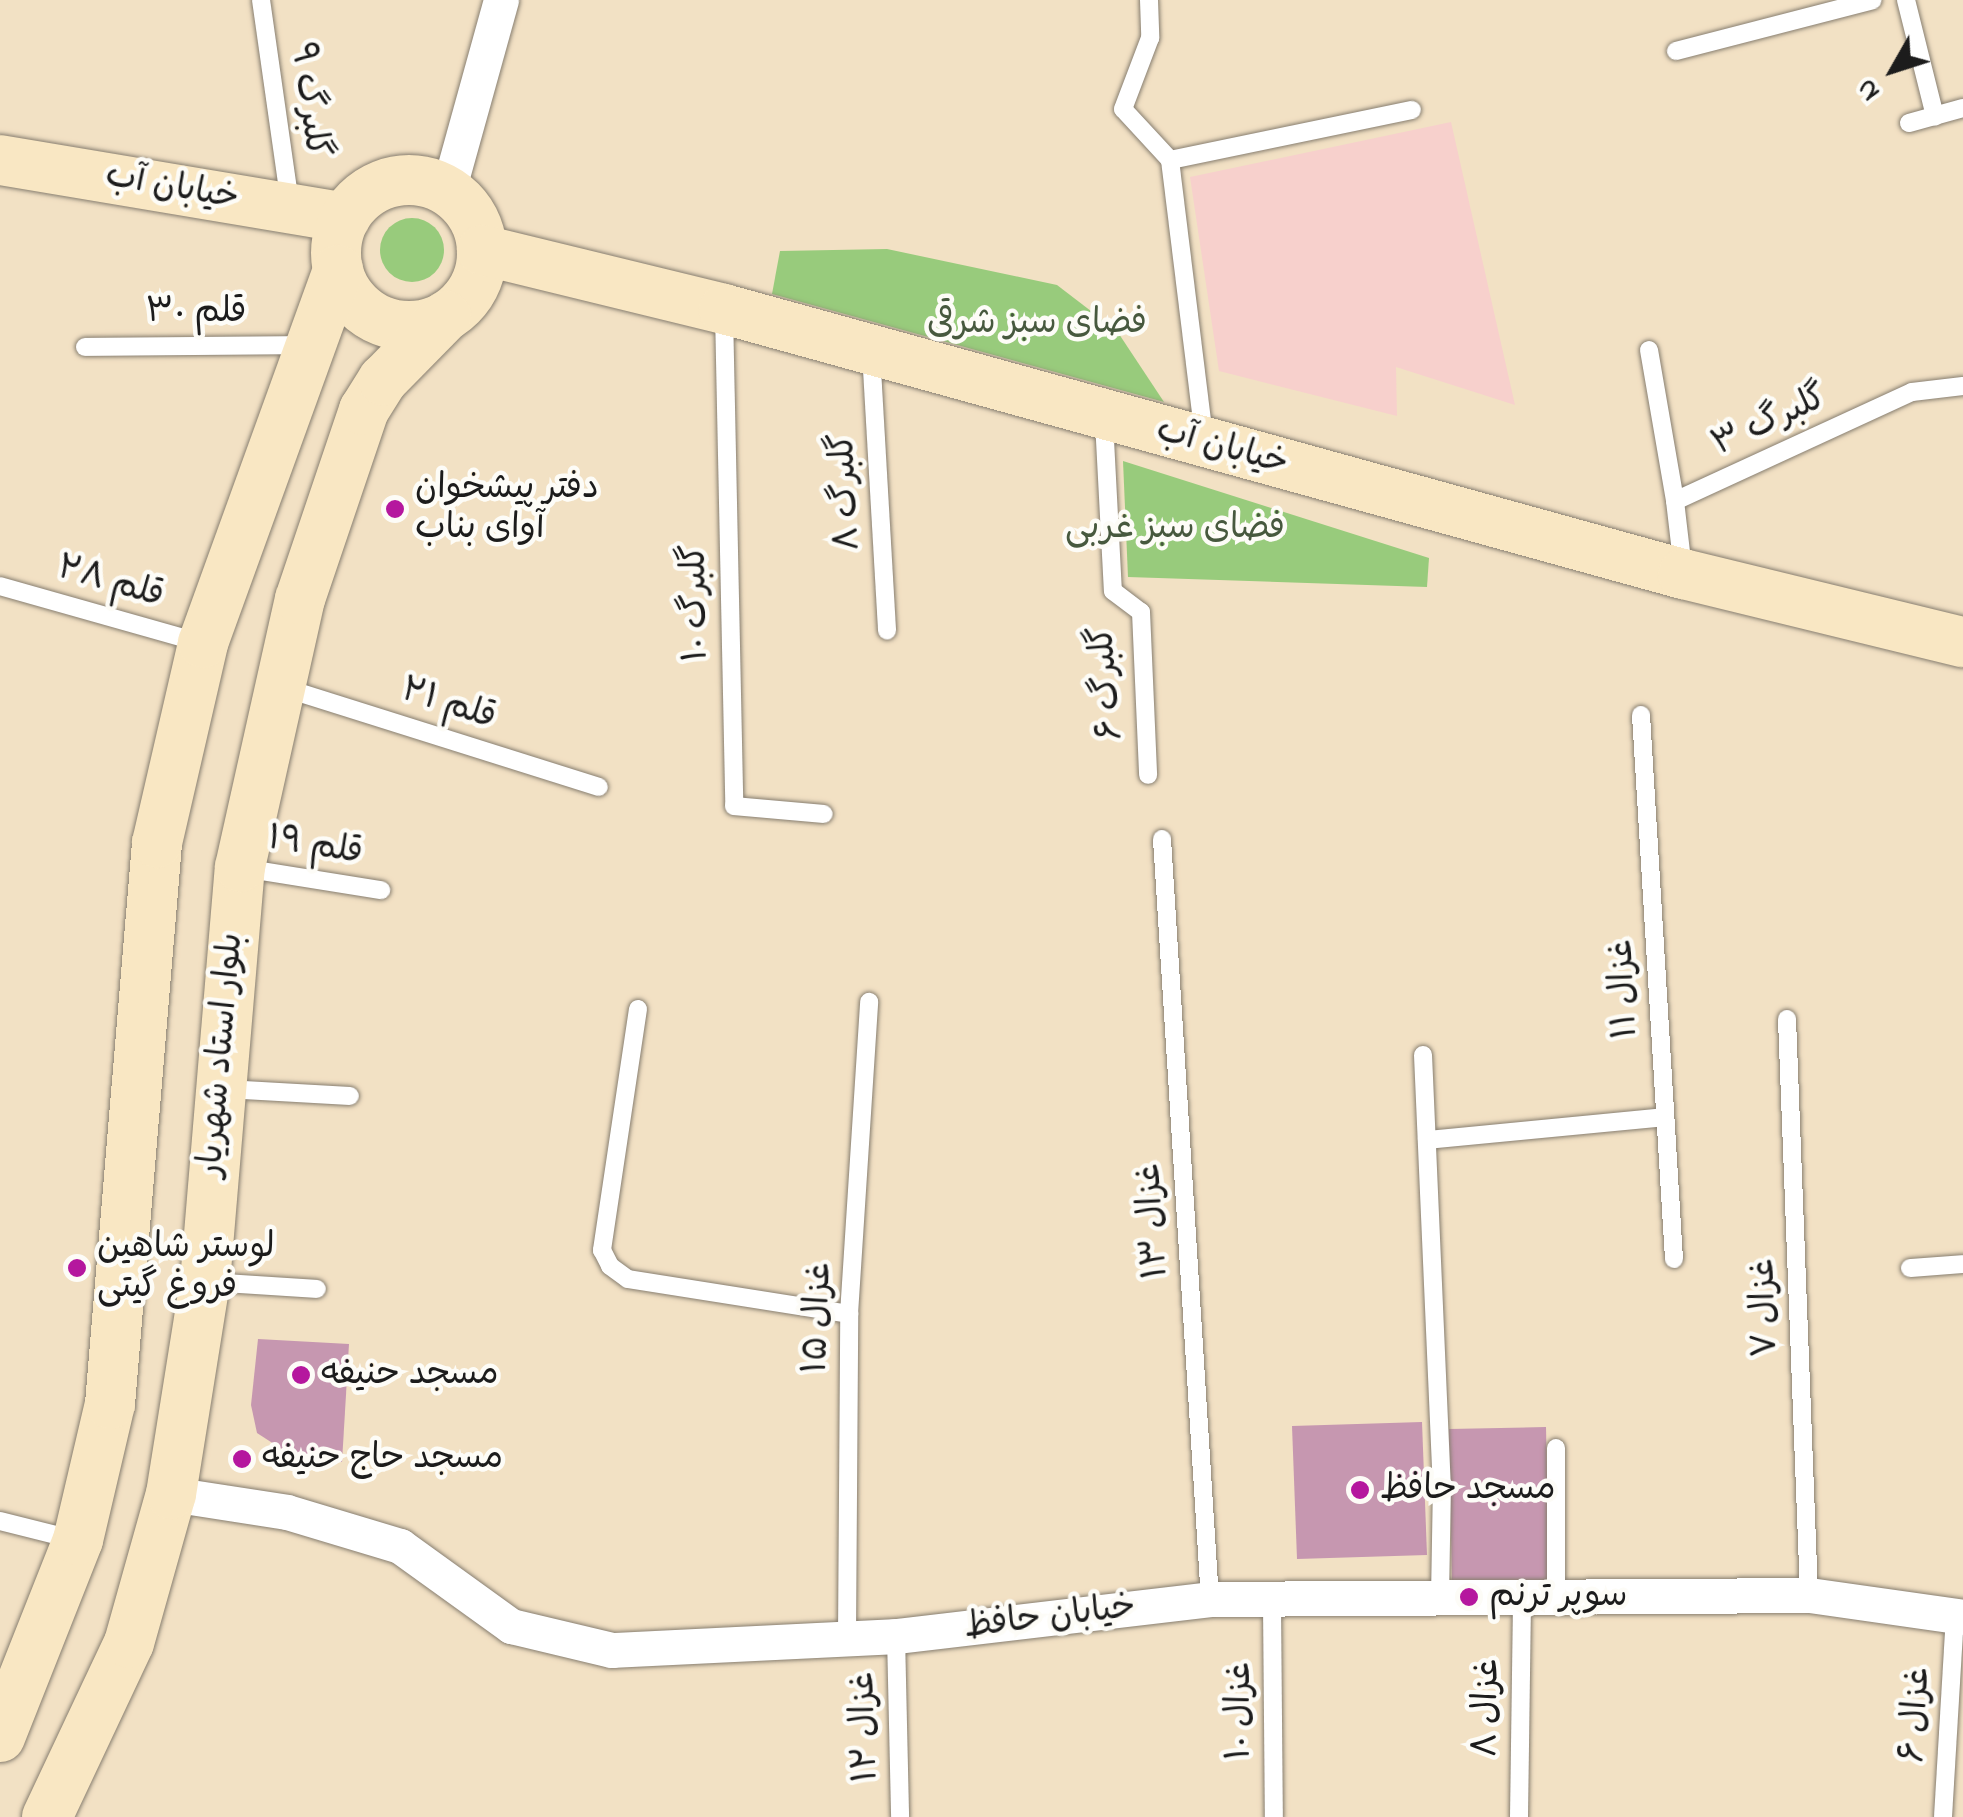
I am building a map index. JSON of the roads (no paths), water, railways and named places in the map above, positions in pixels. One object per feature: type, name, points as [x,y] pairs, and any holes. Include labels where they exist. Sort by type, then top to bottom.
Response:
[{"type":"main road","name":"خیابان آب","points":[[0,160],[345,218]]},
{"type":"main road","points":[[0,1737],[78,1540],[112,1385],[157,843],[203,643],[307,345],[338,270],[345,218],[379,186],[426,182],[448,191],[472,217],[482,250],[474,288],[446,316],[425,324],[380,320],[346,291],[338,270]]},
{"type":"main road","name":"خیابان آب","points":[[482,250],[724,309],[1683,574],[1962,646]]},
{"type":"main road","name":"بلوار استاد شهریار","points":[[47,1817],[129,1643],[171,1494],[205,1282],[216,1088],[240,867],[278,685],[364,410],[383,380],[446,316]]},
{"type":"main road","points":[[92,1488],[171,1494]]},
{"type":"street","points":[[448,191],[500,0]]},
{"type":"street","name":"خیابان حافظ","points":[[171,1494],[287,1512],[400,1546],[511,1626],[612,1650],[896,1636],[1210,1600],[1272,1604],[1810,1595],[1959,1617]]},
{"type":"lane","name":"گلبرگ ۹","points":[[262,0],[290,208]]},
{"type":"lane","points":[[1148,0],[1150,38],[1123,109],[1170,160],[1204,442]]},
{"type":"lane","points":[[1676,51],[1873,0]]},
{"type":"lane","points":[[1906,0],[1935,116]]},
{"type":"lane","points":[[1909,123],[1963,108]]},
{"type":"lane","points":[[1170,160],[1412,110]]},
{"type":"lane","name":"گلبرگ ۱۰","points":[[724,309],[734,806],[824,814]]},
{"type":"lane","name":"قلم ۳۰","points":[[85,347],[307,345]]},
{"type":"lane","name":"گلبرگ ۸","points":[[871,350],[887,631]]},
{"type":"lane","points":[[1649,350],[1676,501],[1683,574]]},
{"type":"lane","name":"گلبرگ ۳","points":[[1676,501],[1912,392],[1963,386]]},
{"type":"lane","name":"گلبرگ ۶","points":[[1104,416],[1113,592],[1142,612],[1148,775]]},
{"type":"lane","name":"قلم ۲۸","points":[[0,586],[203,643]]},
{"type":"lane","name":"قلم ۲۱","points":[[278,685],[599,787]]},
{"type":"lane","name":"غزال ۱۱","points":[[1641,715],[1674,1259]]},
{"type":"lane","name":"غزال ۱۳","points":[[1162,839],[1210,1600]]},
{"type":"lane","name":"قلم ۱۹","points":[[240,867],[381,890]]},
{"type":"lane","name":"غزال ۱۵","points":[[847,1638],[849,1314],[870,1002]]},
{"type":"lane","points":[[638,1009],[602,1250],[610,1266],[628,1279],[849,1314]]},
{"type":"lane","name":"غزال ۷","points":[[1787,1019],[1810,1595]]},
{"type":"lane","points":[[1424,1054],[1442,1483],[1440,1599]]},
{"type":"lane","points":[[216,1088],[350,1096]]},
{"type":"lane","points":[[1427,1140],[1666,1117]]},
{"type":"lane","points":[[1910,1268],[1963,1264]]},
{"type":"lane","points":[[205,1282],[317,1288]]},
{"type":"lane","name":"غزال ۸","points":[[1519,1817],[1556,1448]]},
{"type":"lane","points":[[0,1522],[78,1540]]},
{"type":"lane","name":"غزال ۱۰","points":[[1272,1604],[1274,1817]]},
{"type":"lane","name":"غزال ۶","points":[[1943,1817],[1959,1617]]},
{"type":"lane","name":"غزال ۱۲","points":[[896,1636],[900,1817]]},
{"type":"place","name":"دفتر پیشخوان آوای بناب","points":[[395,509]]},
{"type":"place","name":"لوستر شاهین فروغ گیتی","points":[[77,1268]]},
{"type":"place","name":"مسجد حنیفه","points":[[301,1375]]},
{"type":"place","name":"مسجد حاج حنیفه","points":[[242,1459]]},
{"type":"place","name":"مسجد حافظ","points":[[1360,1490]]},
{"type":"place","name":"سوپر ترنم","points":[[1469,1597]]},
{"type":"park label","name":"فضای سبز شرقی","points":[[1037,324]]},
{"type":"park label","name":"فضای سبز غربی","points":[[1175,529]]}]
